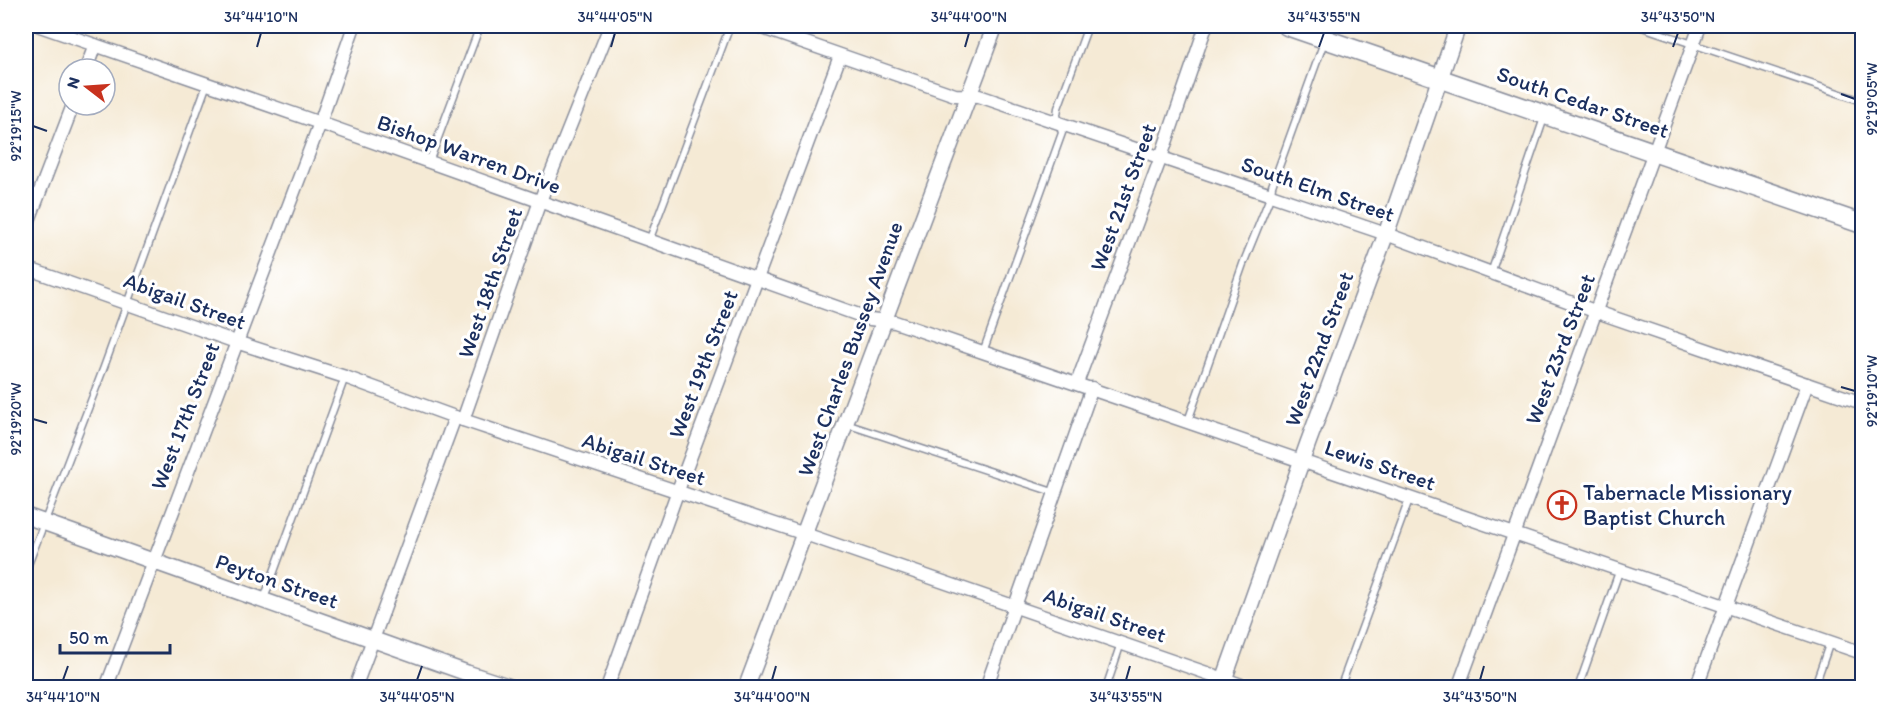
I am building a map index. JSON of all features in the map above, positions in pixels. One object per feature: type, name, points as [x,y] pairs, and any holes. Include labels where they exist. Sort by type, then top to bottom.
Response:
[{"type":"main road","name":"South Cedar Street","points":[[1287,26],[1863,224]]},
{"type":"street","name":"Bishop Warren Drive","points":[[42,26],[883,322]]},
{"type":"street","name":"West 17th Street","points":[[106,687],[320,123],[354,26]]},
{"type":"street","name":"West 18th Street","points":[[355,687],[459,419],[540,201],[610,26]]},
{"type":"street","name":"South Elm Street","points":[[757,26],[955,95],[979,96],[1161,157],[1386,234],[1597,312],[1863,403]]},
{"type":"street","name":"West Charles Bussey Avenue","points":[[746,687],[806,534],[995,26]]},
{"type":"street","name":"West 21st Street","points":[[1077,383],[1161,157],[1206,26]]},
{"type":"street","name":"West 22nd Street","points":[[1223,683],[1302,460],[1386,234],[1458,26]]},
{"type":"street","name":"West 23rd Street","points":[[1458,687],[1700,26]]},
{"type":"street","points":[[90,57],[95,45]]},
{"type":"street","name":"West 19th Street","points":[[607,687],[840,56]]},
{"type":"street","points":[[26,228],[68,117]]},
{"type":"street","name":"Abigail Street","points":[[26,268],[236,342],[345,377],[459,419],[1122,642],[1223,683],[1250,687]]},
{"type":"street","name":"Lewis Street","points":[[883,322],[894,322],[1092,388],[1863,653]]},
{"type":"street","points":[[1696,687],[1807,384]]},
{"type":"street","points":[[986,687],[1016,607],[1053,492],[1092,388]]},
{"type":"street","name":"Peyton Street","points":[[26,516],[513,687]]},
{"type":"lane","points":[[429,162],[480,26]]},
{"type":"lane","points":[[649,241],[730,26]]},
{"type":"lane","points":[[983,352],[1062,133],[1058,108],[1088,26]]},
{"type":"lane","points":[[1640,26],[1863,101]]},
{"type":"lane","points":[[1188,421],[1243,264],[1271,195],[1295,117],[1313,77],[1325,39]]},
{"type":"lane","points":[[26,570],[104,367],[207,83]]},
{"type":"lane","points":[[1491,274],[1545,114]]},
{"type":"lane","points":[[264,600],[345,377]]},
{"type":"lane","points":[[846,424],[1053,492]]},
{"type":"lane","points":[[1340,687],[1410,497]]},
{"type":"lane","points":[[1578,687],[1620,569]]},
{"type":"lane","points":[[1106,687],[1122,642]]},
{"type":"lane","points":[[1814,687],[1831,642]]},
{"type":"place","name":"Tabernacle Missionary Baptist Church","points":[[1562,505]]}]
